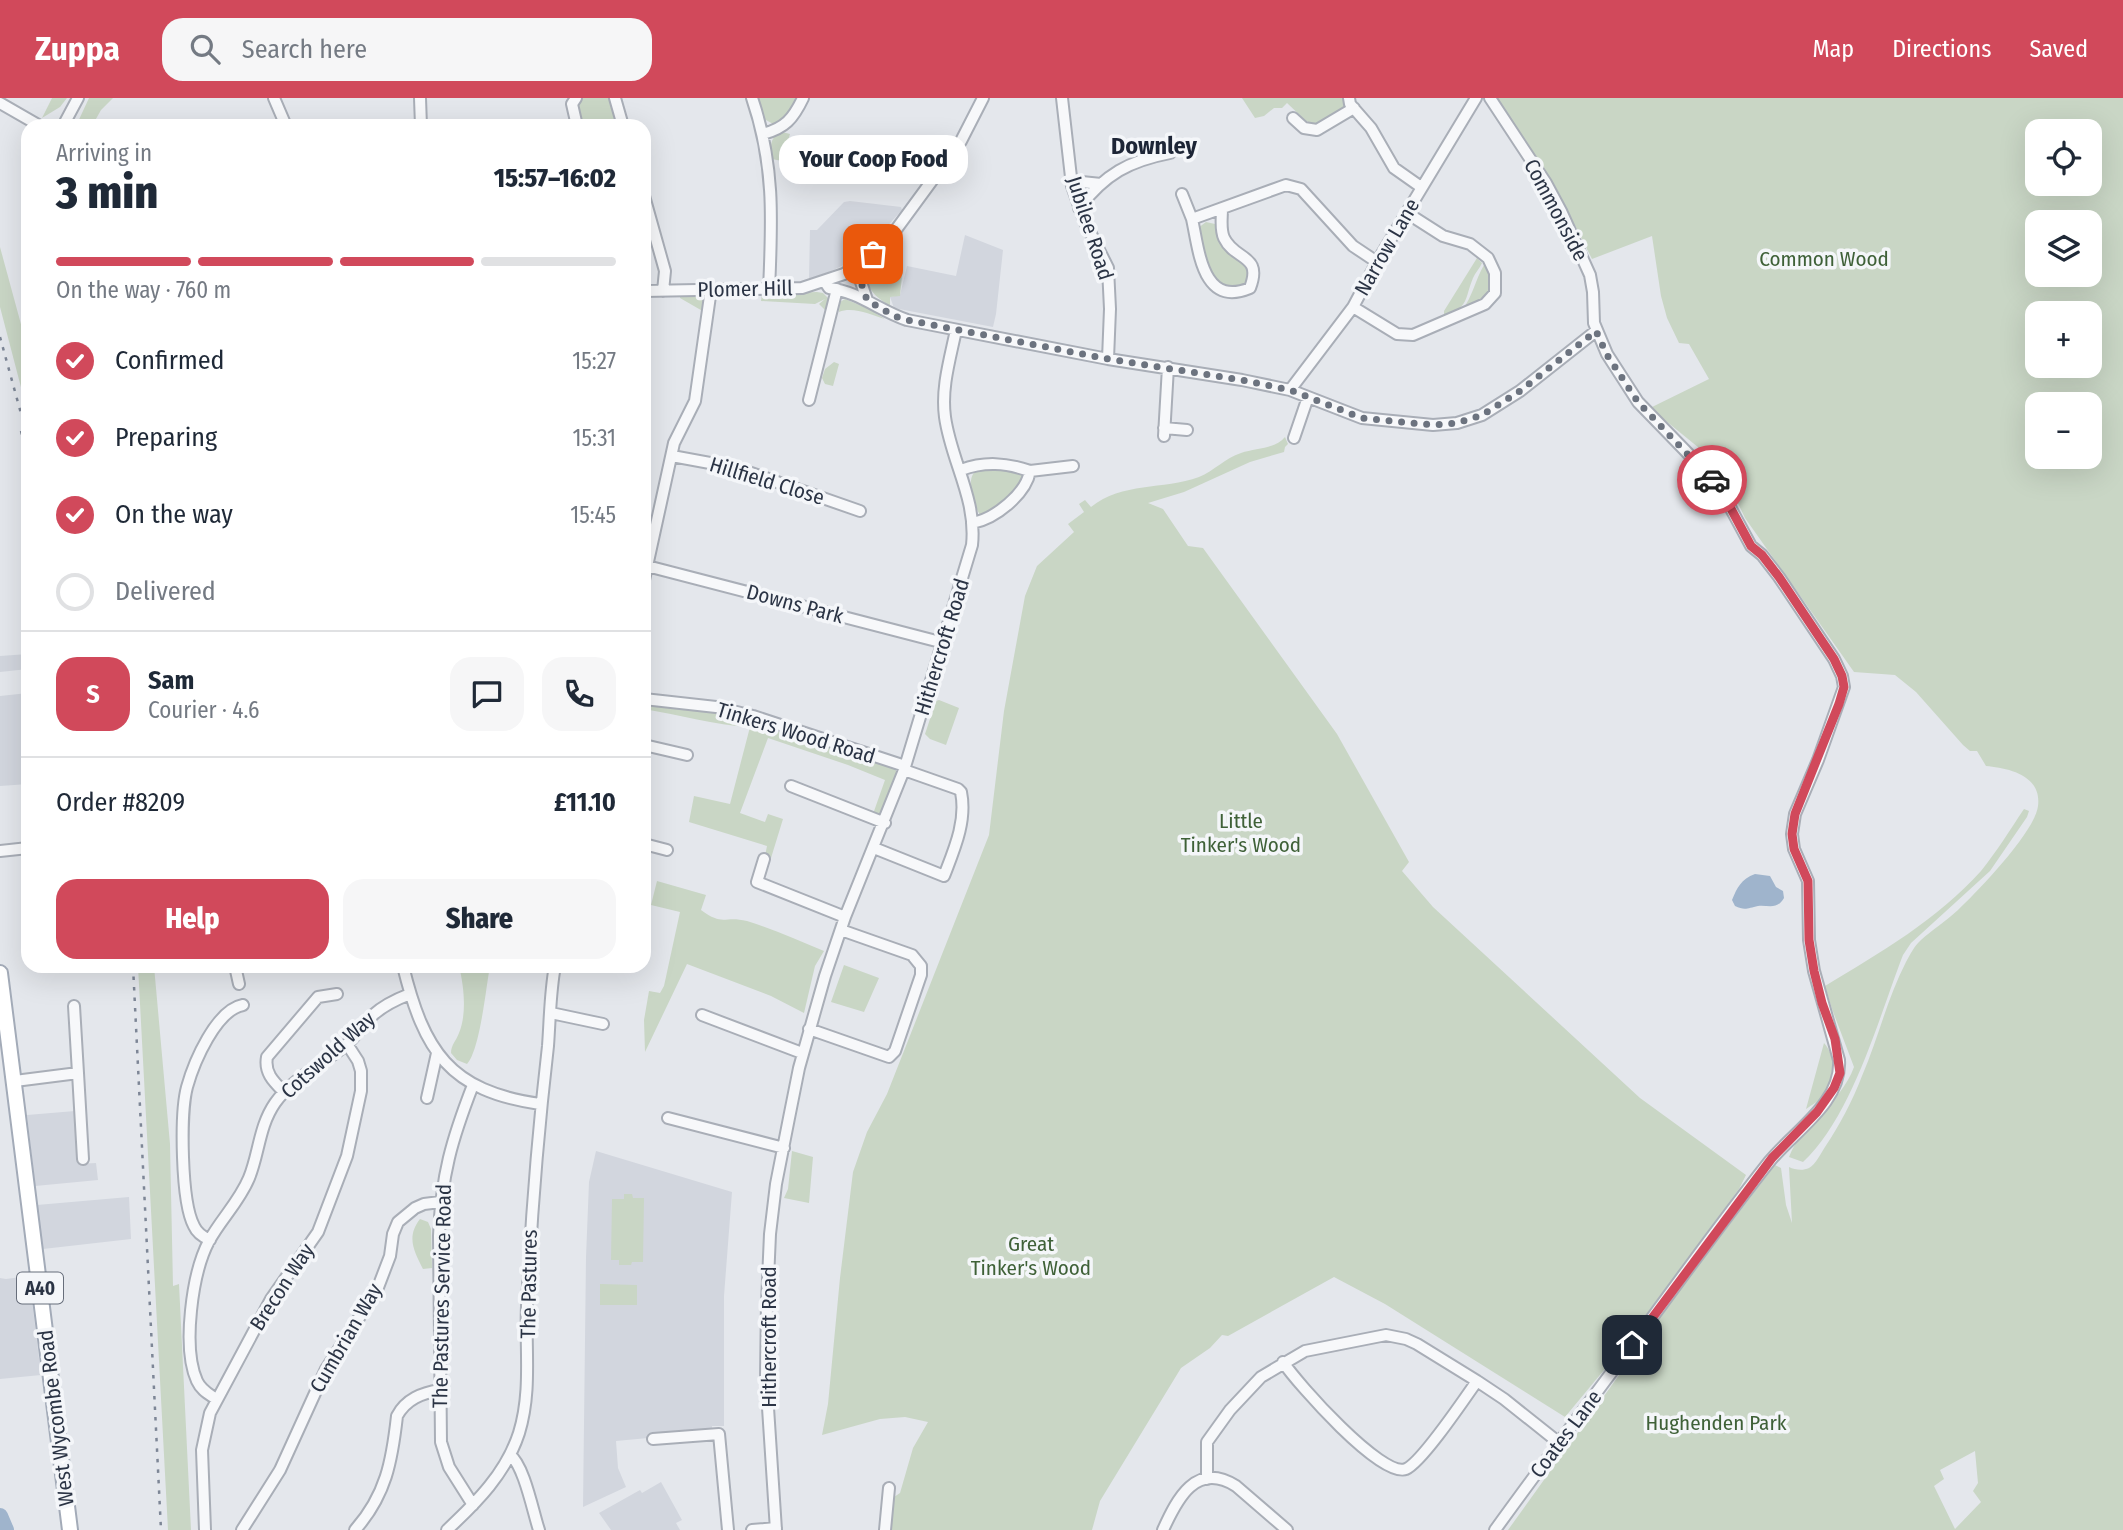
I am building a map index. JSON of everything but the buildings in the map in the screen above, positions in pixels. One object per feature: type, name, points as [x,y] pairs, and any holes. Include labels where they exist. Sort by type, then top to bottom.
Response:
[{"type":"main road","name":"West Wycombe Road","points":[[0,974],[5,1047],[15,1081],[69,1530]]},
{"type":"street","points":[[67,119],[78,98]]},
{"type":"street","points":[[274,98],[283,119]]},
{"type":"street","points":[[421,98],[421,119]]},
{"type":"street","points":[[576,98],[572,104],[576,119]]},
{"type":"street","points":[[615,98],[621,119]]},
{"type":"street","points":[[752,98],[763,134],[771,195],[769,290]]},
{"type":"street","points":[[763,134],[784,127],[803,98]]},
{"type":"street","name":"Plomer Hill","points":[[651,291],[802,288],[845,274],[884,244],[961,141],[983,98]]},
{"type":"street","name":"Jubilee Road","points":[[1062,98],[1072,181],[1079,208],[1108,268],[1108,359]]},
{"type":"street","name":"Narrow Lane","points":[[1290,390],[1353,307],[1421,187],[1476,98]]},
{"type":"street","name":"Commonside","points":[[1490,98],[1546,183],[1561,211],[1590,275],[1596,331]]},
{"type":"street","points":[[0,103],[28,119]]},
{"type":"street","points":[[1293,118],[1304,128],[1317,130],[1352,103],[1371,128],[1380,148],[1394,168],[1421,187]]},
{"type":"street","points":[[1079,208],[1101,184],[1132,163],[1170,153]]},
{"type":"street","points":[[1072,181],[1101,184]]},
{"type":"street","points":[[1192,219],[1292,185],[1309,195],[1353,246],[1377,262]]},
{"type":"street","points":[[1182,194],[1192,219],[1204,274],[1218,287],[1239,292],[1250,288],[1254,269],[1250,261],[1224,238],[1222,209]]},
{"type":"street","points":[[1353,307],[1397,334],[1413,335],[1485,304],[1495,293],[1495,273],[1488,258],[1470,244],[1443,236],[1407,213]]},
{"type":"street","points":[[651,220],[665,271],[663,291]]},
{"type":"street","points":[[860,264],[861,282],[867,300]]},
{"type":"street","points":[[825,282],[829,288],[867,300],[894,316],[907,320],[1108,359],[1168,367],[1290,390],[1362,418],[1433,425],[1457,423],[1482,415],[1596,331]]},
{"type":"street","points":[[651,548],[674,443],[695,401],[711,289]]},
{"type":"street","points":[[809,400],[837,289]]},
{"type":"street","name":"Hithercroft Road","points":[[776,1529],[765,1377],[770,1234],[776,1184],[809,1029],[845,917],[905,768],[972,545],[972,523],[961,470],[948,433],[944,405],[945,383],[956,330]]},
{"type":"street","name":"Coates Lane","points":[[1495,1530],[1750,1186],[1772,1158],[1817,1112],[1834,1088],[1840,1073],[1835,1039],[1814,971],[1809,940],[1808,881],[1794,849],[1792,834],[1795,814],[1839,704],[1844,687],[1842,676],[1834,659],[1779,577],[1762,555],[1751,546],[1722,492],[1638,402],[1607,355],[1596,331]]},
{"type":"street","points":[[1168,367],[1164,432],[1187,430]]},
{"type":"street","points":[[1294,438],[1308,397]]},
{"type":"street","name":"Hillfield Close","points":[[672,456],[737,468],[860,511]]},
{"type":"street","points":[[961,470],[986,463],[1016,466],[1030,471],[1073,466]]},
{"type":"street","points":[[972,523],[995,515],[1023,489],[1030,471]]},
{"type":"street","name":"Downs Park","points":[[651,567],[944,643]]},
{"type":"street","name":"Tinkers Wood Road","points":[[651,700],[716,707],[753,716],[905,768]]},
{"type":"street","points":[[651,747],[687,755]]},
{"type":"street","points":[[874,848],[944,876],[956,847],[961,823],[961,792],[905,768]]},
{"type":"street","points":[[792,786],[885,823]]},
{"type":"street","points":[[651,846],[667,850]]},
{"type":"street","points":[[0,851],[21,849]]},
{"type":"street","points":[[764,859],[757,882],[845,917]]},
{"type":"street","points":[[809,1029],[889,1057],[895,1051],[921,975],[921,966],[912,955],[841,930]]},
{"type":"street","points":[[237,973],[239,984]]},
{"type":"street","points":[[405,973],[417,1016],[437,1053],[455,1072],[498,1096],[540,1104]]},
{"type":"street","name":"The Pastures","points":[[447,1530],[489,1488],[510,1455],[520,1431],[527,1395],[531,1217],[554,973]]},
{"type":"street","points":[[284,1092],[269,1074],[267,1057],[318,997],[337,993]]},
{"type":"street","name":"Cotswold Way","points":[[216,1399],[201,1388],[196,1379],[191,1333],[193,1291],[210,1240],[250,1177],[268,1113],[284,1092],[347,1044],[373,1014],[410,993]]},
{"type":"street","points":[[210,1240],[194,1227],[190,1215],[183,1130],[187,1087],[213,1029],[236,1006],[243,1005]]},
{"type":"street","points":[[74,1006],[83,1159]]},
{"type":"street","points":[[551,1013],[603,1024]]},
{"type":"street","points":[[702,1015],[802,1053]]},
{"type":"street","name":"Brecon Way","points":[[205,1530],[202,1450],[206,1425],[216,1399],[271,1298],[318,1232],[337,1188],[354,1128],[360,1091],[358,1061],[347,1044]]},
{"type":"street","points":[[427,1098],[437,1053]]},
{"type":"street","points":[[15,1081],[78,1073]]},
{"type":"street","name":"The Pastures Service Road","points":[[473,1084],[447,1156],[440,1202],[442,1442],[456,1480],[473,1505]]},
{"type":"street","points":[[668,1118],[784,1148]]},
{"type":"street","name":"Cumbrian Way","points":[[242,1530],[280,1470],[326,1369],[377,1290],[390,1256],[393,1234],[398,1222],[424,1204],[440,1202]]},
{"type":"street","points":[[1208,1479],[1206,1450],[1213,1432],[1251,1385],[1283,1362],[1305,1351],[1378,1336],[1396,1336],[1417,1344],[1504,1399],[1558,1442]]},
{"type":"street","points":[[1283,1362],[1303,1387],[1353,1438],[1389,1467],[1397,1470],[1409,1468],[1477,1381]]},
{"type":"street","points":[[355,1530],[371,1510],[387,1477],[397,1416],[401,1409],[414,1398],[440,1390]]},
{"type":"street","points":[[653,1439],[719,1434],[728,1530]]},
{"type":"street","points":[[510,1455],[519,1467],[539,1530]]},
{"type":"street","points":[[1163,1530],[1183,1493],[1199,1480],[1208,1479],[1227,1480],[1287,1530]]},
{"type":"street","points":[[885,1530],[889,1488]]},
{"type":"street","points":[[752,1530],[776,1529]]},
{"type":"shaded area","points":[[844,202],[901,207],[902,210],[872,246],[854,260],[809,279],[810,230],[817,230]]},
{"type":"shaded area","points":[[965,235],[1003,250],[993,327],[894,308],[890,297],[900,295],[907,266],[956,276]]},
{"type":"shaded area","points":[[21,654],[21,670],[0,672],[0,656]]},
{"type":"shaded area","points":[[21,694],[21,784],[0,786],[0,696]]},
{"type":"shaded area","points":[[75,1111],[79,1164],[96,1163],[98,1180],[35,1186],[27,1115]]},
{"type":"shaded area","points":[[596,1151],[732,1192],[724,1296],[724,1426],[712,1426],[712,1432],[616,1441],[618,1468],[626,1487],[583,1507],[586,1257],[589,1182]]},
{"type":"shaded area","points":[[129,1197],[131,1239],[43,1249],[37,1205]]},
{"type":"shaded area","points":[[29,1276],[41,1375],[0,1379],[0,1278]]},
{"type":"shaded area","points":[[661,1482],[682,1520],[676,1523],[680,1530],[611,1530],[599,1513],[640,1490],[642,1493]]},
{"type":"green space","points":[[52,98],[67,98],[60,107],[42,118]]},
{"type":"green space","points":[[89,98],[113,98],[96,119],[79,119]]},
{"type":"green space","points":[[580,98],[610,98],[618,119],[579,119],[577,103]]},
{"type":"green space","points":[[758,98],[797,98],[787,119],[775,125],[764,119]]},
{"type":"green space","points":[[1242,98],[1343,98],[1346,102],[1344,109],[1316,125],[1306,121],[1287,103],[1282,108],[1274,108],[1264,116],[1255,118]]},
{"type":"green space","points":[[1497,98],[2123,98],[2123,1530],[1508,1530],[1685,1283],[1775,1165],[1781,1168],[1786,1205],[1792,1223],[1789,1167],[1802,1170],[1812,1166],[1840,1122],[1873,1048],[1893,990],[1912,951],[1991,876],[2027,831],[2038,806],[2038,795],[2029,780],[2013,771],[1986,766],[1977,751],[1970,751],[1963,745],[1916,692],[1895,675],[1854,672],[1745,518],[1725,476],[1704,452],[1650,408],[1709,379],[1689,344],[1679,343],[1667,318],[1652,236],[1592,259],[1554,184]],"holes":[[[1975,1451],[1978,1483],[1973,1491],[1981,1502],[1955,1529],[1934,1486],[1944,1479],[1940,1470]]]},
{"type":"green space","points":[[782,132],[790,134],[782,161],[772,159],[771,147],[774,137]]},
{"type":"green space","points":[[1206,222],[1215,224],[1222,244],[1248,267],[1251,277],[1240,290],[1212,281],[1198,228]]},
{"type":"green space","points":[[0,247],[21,324],[21,387],[0,307]]},
{"type":"green space","points":[[895,249],[903,265],[900,296],[890,297],[890,306],[870,288],[868,273]]},
{"type":"green space","points":[[1477,258],[1482,263],[1473,278],[1465,302],[1444,316],[1444,311]]},
{"type":"green space","points":[[1484,265],[1491,282],[1488,294],[1462,310],[1469,299]]},
{"type":"green space","points":[[823,293],[831,301],[827,312],[819,304],[825,299],[815,304],[761,301],[762,294]]},
{"type":"green space","points":[[680,295],[695,296],[702,300],[706,313],[680,298]]},
{"type":"green space","points":[[845,299],[885,319],[856,311],[839,312],[840,302]]},
{"type":"green space","points":[[834,362],[839,364],[833,386],[825,384],[822,378],[825,369]]},
{"type":"green space","points":[[1285,437],[1288,444],[1284,452],[1250,462],[1184,492],[1148,503],[1163,509],[1188,546],[1203,548],[1337,734],[1409,862],[1402,871],[1433,907],[1640,1098],[1746,1175],[1739,1189],[1614,1358],[1565,1417],[1385,1304],[1334,1277],[1228,1336],[1222,1335],[1210,1348],[1181,1368],[1100,1501],[1092,1530],[890,1530],[891,1499],[900,1493],[913,1448],[928,1422],[905,1417],[880,1419],[822,1435],[828,1404],[853,1172],[867,1132],[887,1094],[989,835],[1004,711],[1025,596],[1037,566],[1074,532],[1068,524],[1084,512],[1079,504],[1085,500],[1091,507],[1103,499],[1129,490],[1199,477],[1235,455],[1271,446]]},
{"type":"green space","points":[[993,467],[1022,474],[1024,477],[1006,501],[981,516],[973,500],[971,480],[978,470]]},
{"type":"green space","points":[[936,701],[959,708],[946,745],[930,739],[925,734]]},
{"type":"green space","points":[[651,704],[708,708],[753,719],[895,768],[898,778],[885,813],[873,814],[885,780],[768,738],[740,813],[765,822],[768,814],[783,819],[771,858],[765,856],[767,846],[689,822],[694,796],[730,804],[750,727],[651,710]]},
{"type":"green space","points":[[2024,809],[2029,811],[2027,817],[1990,871],[1911,943],[1903,955],[1862,1065],[1836,1119],[1803,1162],[1789,1157],[1803,1133],[1840,1092],[1854,1067],[1825,986],[1887,948],[1946,905],[1981,871]]},
{"type":"green space","points":[[657,881],[706,895],[701,910],[715,918],[747,921],[824,951],[815,966],[804,1013],[771,996],[687,964],[645,1052],[644,1020],[649,991],[660,993],[664,986],[680,912],[651,905]]},
{"type":"green space","points":[[844,965],[879,978],[864,1012],[831,1002]]},
{"type":"green space","points":[[138,973],[155,973],[170,1144],[173,1286],[179,1284],[191,1530],[168,1530]]},
{"type":"green space","points":[[460,973],[489,973],[476,1046],[467,1064],[457,1060],[451,1053],[462,1025],[463,991]]},
{"type":"green space","points":[[1824,1043],[1833,1062],[1833,1075],[1822,1097],[1806,1109]]},
{"type":"green space","points":[[792,1151],[813,1157],[809,1203],[784,1198],[788,1189]]},
{"type":"green space","points":[[624,1194],[632,1194],[633,1198],[644,1198],[643,1262],[632,1262],[631,1265],[619,1265],[619,1260],[611,1260],[612,1199],[624,1199]]},
{"type":"green space","points":[[420,1219],[428,1222],[431,1229],[432,1268],[423,1269],[413,1244],[413,1232]]},
{"type":"green space","points":[[600,1284],[637,1285],[637,1305],[600,1305]]},
{"type":"water","points":[[1755,874],[1770,876],[1776,887],[1783,891],[1784,898],[1779,904],[1746,909],[1735,906],[1732,900],[1738,888],[1746,878]]},
{"type":"waterway","points":[[0,1516],[6,1530]]},
{"type":"railway","points":[[0,337],[21,414]]},
{"type":"railway","points":[[133,973],[161,1530]]},
{"type":"way so far","points":[[873,254],[860,264],[863,292],[867,300],[894,316],[1108,359],[1168,367],[1290,390],[1362,418],[1433,425],[1457,423],[1482,415],[1520,391],[1596,331],[1607,355],[1638,402],[1712,480]]},
{"type":"place","name":"Your Coop Food","points":[[873,254]]},
{"type":"district","name":"Downley","points":[[1154,146]]},
{"type":"route","points":[[1632,1345],[1772,1158],[1817,1112],[1834,1088],[1840,1073],[1835,1039],[1814,971],[1809,940],[1808,881],[1794,849],[1792,834],[1793,819],[1839,704],[1844,687],[1842,676],[1834,659],[1779,577],[1762,555],[1751,546],[1722,492],[1712,480]]},
{"type":"park label","name":"Common Wood","points":[[1824,259]]},
{"type":"park label","name":"Little Tinker's Wood","points":[[1241,833]]},
{"type":"park label","name":"Great Tinker's Wood","points":[[1031,1256]]},
{"type":"park label","name":"Hughenden Park","points":[[1716,1423]]}]
